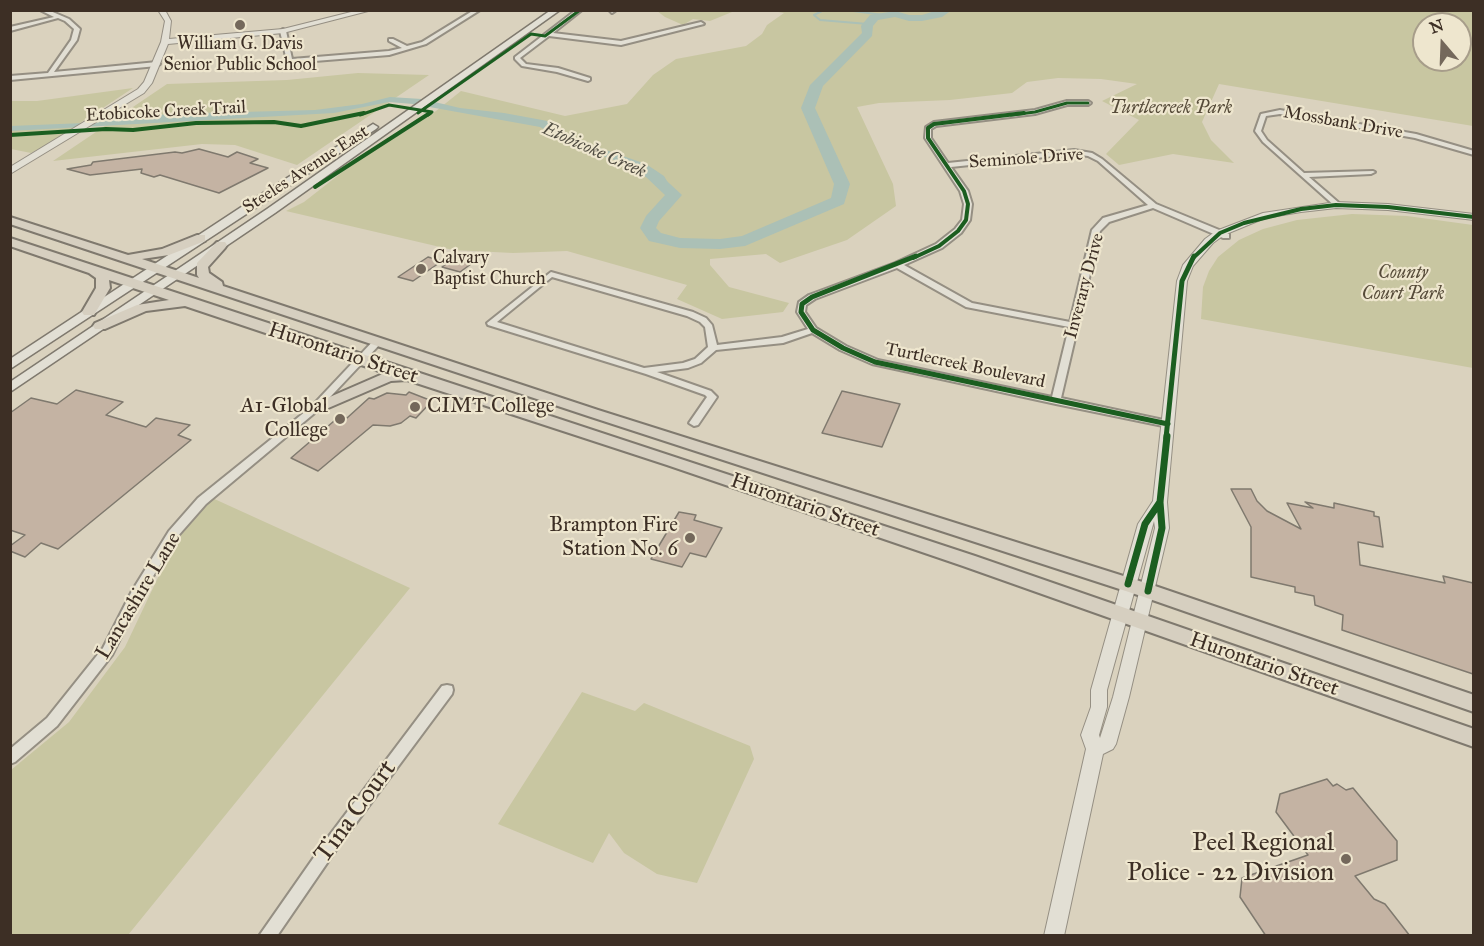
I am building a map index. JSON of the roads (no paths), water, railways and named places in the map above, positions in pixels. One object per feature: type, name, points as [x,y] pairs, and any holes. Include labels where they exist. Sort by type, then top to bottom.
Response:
[{"type":"main road","name":"Steeles Avenue East","points":[[10,388],[221,245],[434,86],[544,10]]},
{"type":"main road","name":"Steeles Avenue East","points":[[10,365],[201,238],[398,115],[446,88],[557,10]]},
{"type":"main road","name":"Hurontario Street","points":[[10,220],[378,342],[1128,584],[1473,705]]},
{"type":"main road","points":[[10,237],[30,227]]},
{"type":"main road","points":[[123,257],[165,252],[201,238]]},
{"type":"main road","name":"Hurontario Street","points":[[10,242],[969,561],[1473,738]]},
{"type":"main road","points":[[221,245],[202,266],[202,271],[203,275],[225,290]]},
{"type":"main road","points":[[89,312],[103,288],[102,277],[94,271]]},
{"type":"main road","points":[[100,326],[128,313],[156,305],[178,304],[203,308]]},
{"type":"main road","points":[[314,410],[390,376],[412,377]]},
{"type":"street","points":[[42,10],[77,29],[74,40],[50,74]]},
{"type":"street","points":[[10,169],[26,162],[105,115],[141,91],[148,83],[165,42],[168,21],[161,10]]},
{"type":"street","points":[[165,42],[283,31],[308,27],[369,10]]},
{"type":"street","points":[[283,31],[290,61],[389,53],[424,43],[478,10]]},
{"type":"street","points":[[580,10],[520,55],[518,61],[524,65],[558,70],[588,79]]},
{"type":"street","points":[[10,29],[58,17]]},
{"type":"street","points":[[547,34],[621,43],[700,24]]},
{"type":"street","points":[[392,40],[407,48]]},
{"type":"street","points":[[10,78],[157,64]]},
{"type":"street","points":[[644,371],[685,366],[698,361],[710,351],[783,340],[813,330],[801,312],[800,308],[805,301],[898,265],[939,246],[958,231],[966,220],[967,198],[928,138],[928,128],[934,124],[1035,112],[1067,103],[1088,103]]},
{"type":"street","name":"Mossbank Drive","points":[[1336,205],[1265,141],[1258,131],[1265,112],[1280,112],[1416,136],[1473,153]]},
{"type":"street","name":"Seminole Drive","points":[[946,165],[1074,152],[1090,154],[1153,206],[1223,235]]},
{"type":"street","points":[[1302,175],[1371,172]]},
{"type":"street","points":[[1095,749],[1107,744],[1141,622],[1162,528],[1160,502],[1182,281],[1188,265],[1209,241],[1263,216],[1301,209],[1336,205],[1388,207],[1473,217]]},
{"type":"street","name":"Inverary Drive","points":[[1056,401],[1073,325],[1084,290],[1096,230],[1106,220],[1153,206]]},
{"type":"street","points":[[898,265],[969,305],[1073,325]]},
{"type":"street","points":[[682,383],[710,351],[709,327],[703,320],[690,314],[551,274],[491,323],[682,383],[711,397],[694,423]]},
{"type":"street","name":"Turtlecreek Boulevard","points":[[813,330],[854,353],[890,366],[1168,424]]},
{"type":"street","name":"Lancashire Lane","points":[[10,758],[52,722],[108,651],[136,594],[173,534],[202,501],[314,410],[378,342]]},
{"type":"street","points":[[1054,936],[1095,749],[1090,735],[1099,707],[1099,690],[1145,524],[1160,502]]},
{"type":"street","name":"Tina Court","points":[[267,936],[331,845],[447,690]]},
{"type":"water","points":[[390,97],[422,99],[460,108],[553,122],[560,130],[597,147],[646,164],[664,176],[671,188],[665,189],[627,164],[583,150],[540,127],[413,104],[389,102],[334,113],[11,131],[10,126],[85,123],[168,114],[315,110],[362,104]]},
{"type":"waterway","points":[[824,10],[814,15],[820,20],[868,24]]},
{"type":"waterway","points":[[846,10],[883,15]]},
{"type":"waterway","name":"Etobicoke Creek","points":[[643,171],[651,174],[674,195],[652,219],[648,228],[655,237],[680,243],[720,244],[745,241],[838,201],[842,184],[808,108],[817,85],[868,34],[867,26],[874,17],[895,14],[909,18],[922,18],[938,15],[947,10]]},
{"type":"place","name":"William G. Davis Senior Public School","points":[[240,25]]},
{"type":"place","name":"Calvary Baptist Church","points":[[421,269]]},
{"type":"place","name":"CIMT College","points":[[415,407]]},
{"type":"place","name":"A1-Global College","points":[[340,419]]},
{"type":"place","name":"Brampton Fire Station No. 6","points":[[690,538]]},
{"type":"place","name":"Peel Regional Police - 22 Division","points":[[1346,859]]},
{"type":"park label","name":"Turtlecreek Park","points":[[1171,109]]},
{"type":"park label","name":"County Court Park","points":[[1403,284]]}]
